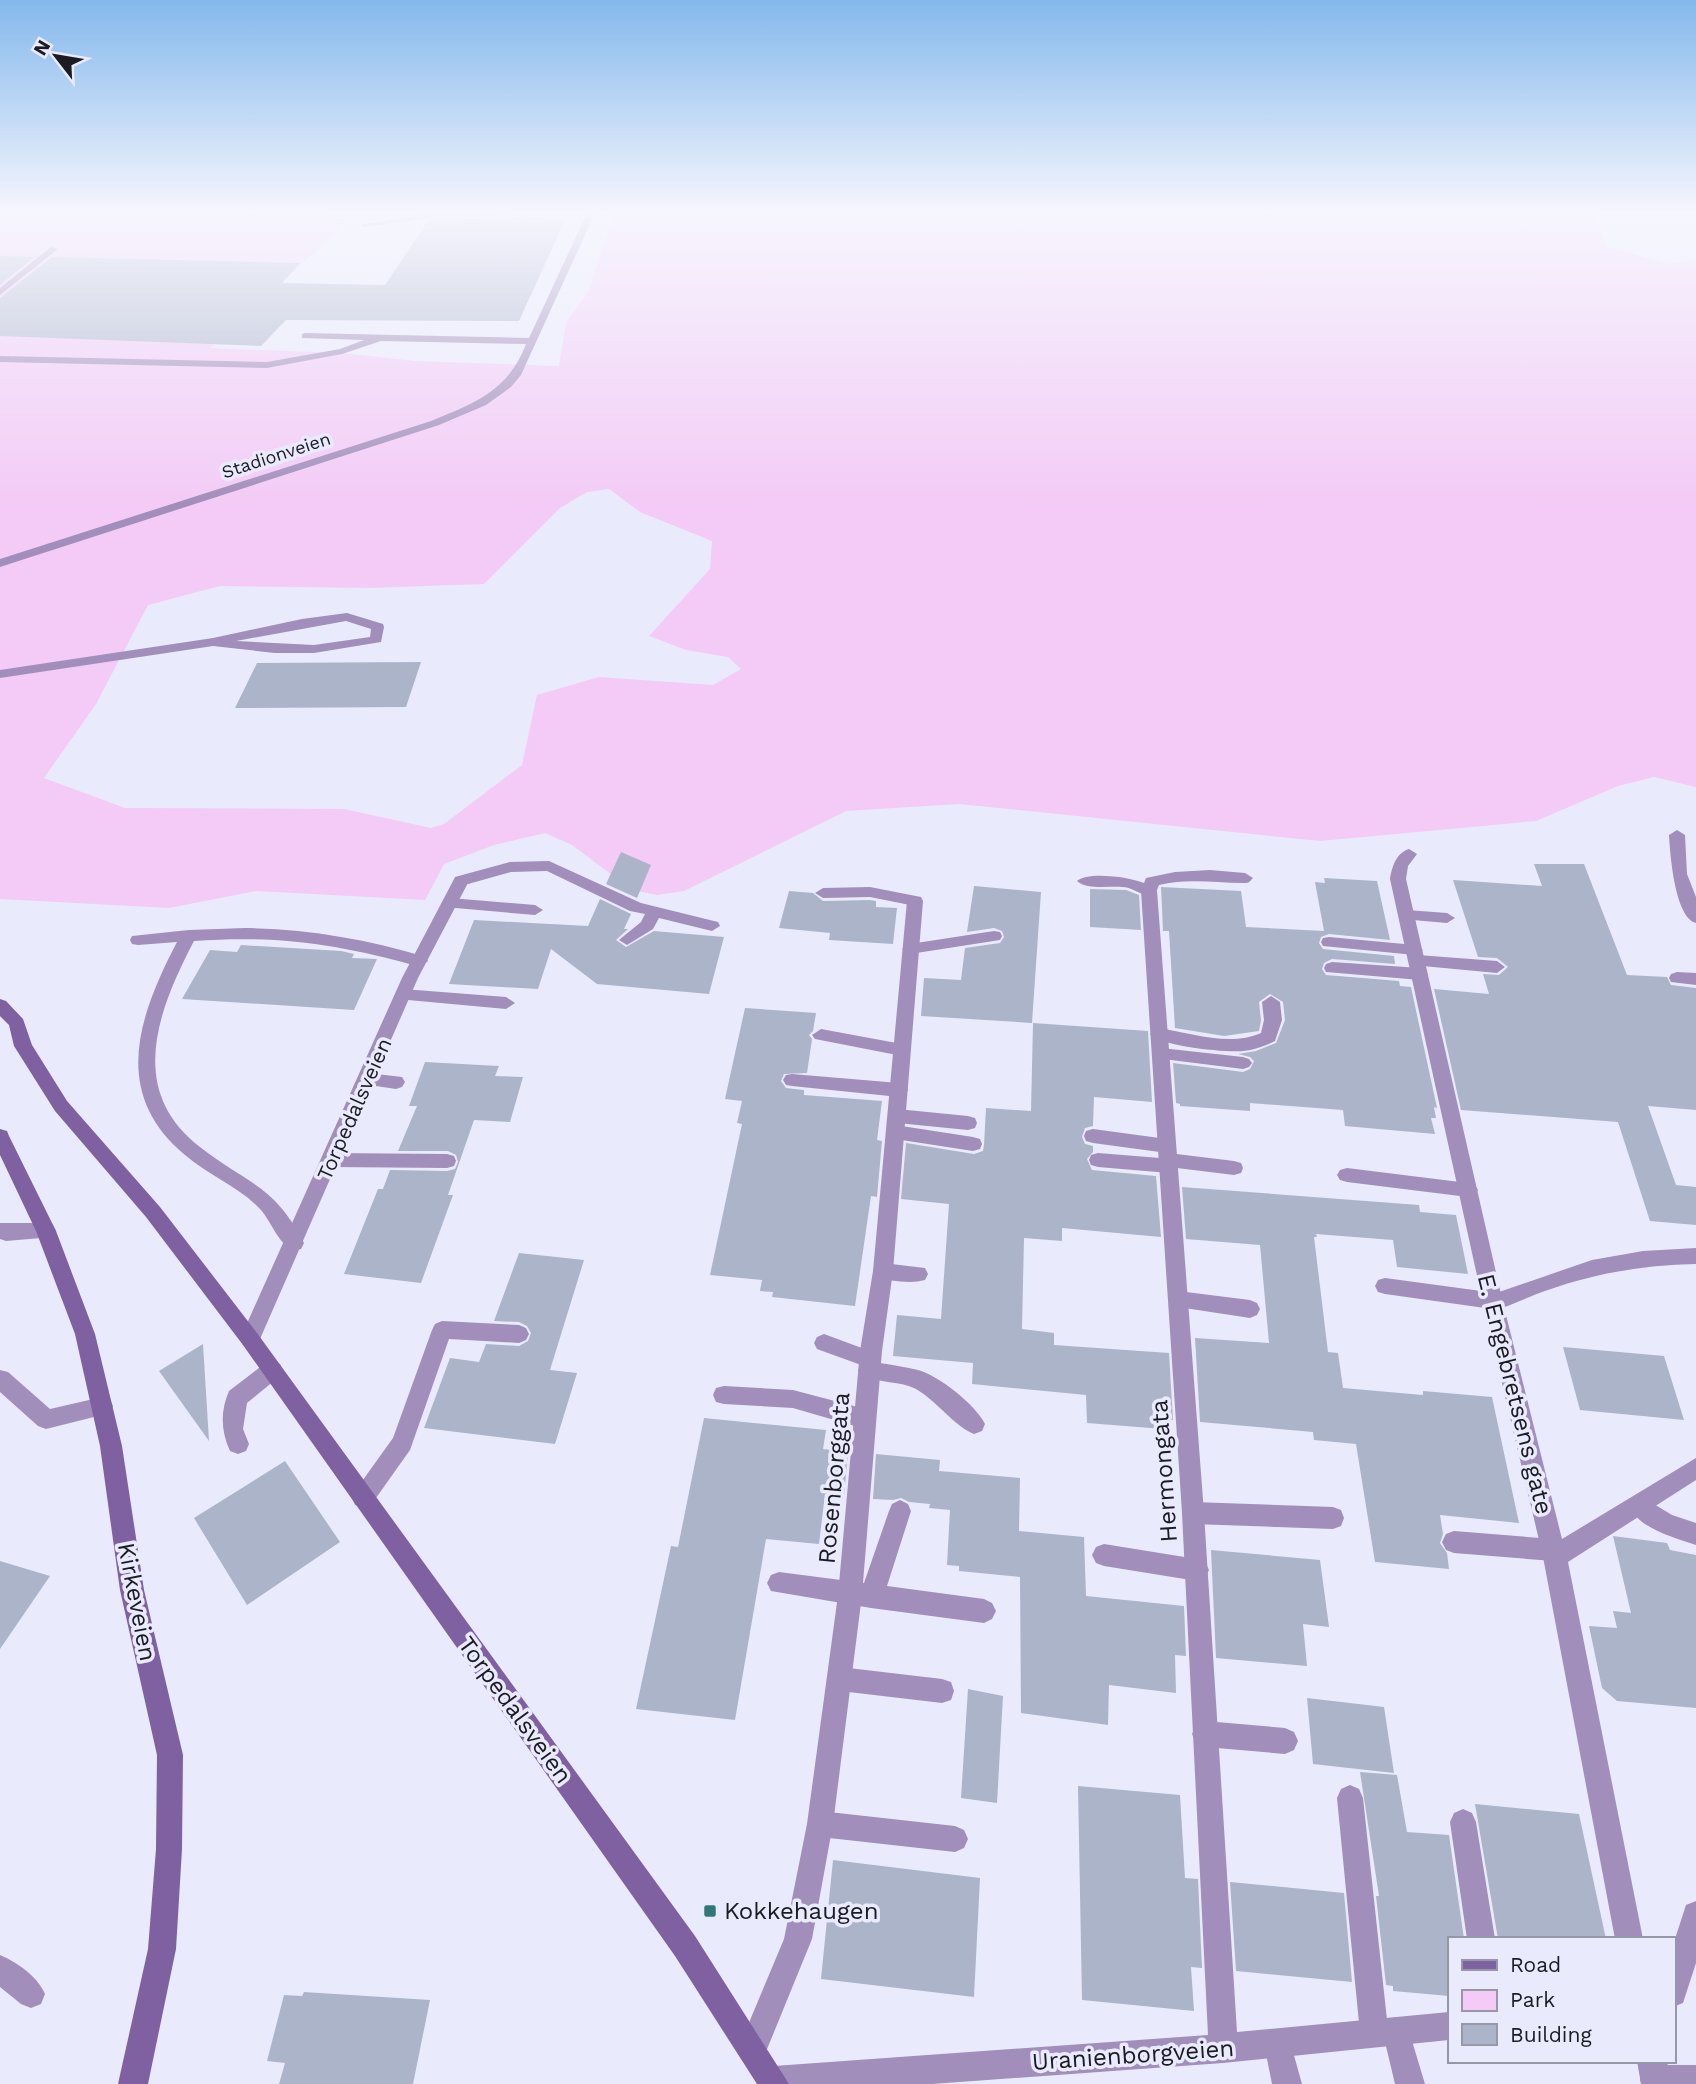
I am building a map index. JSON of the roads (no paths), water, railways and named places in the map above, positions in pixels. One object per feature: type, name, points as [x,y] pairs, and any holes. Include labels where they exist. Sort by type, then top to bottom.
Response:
[{"type":"street","name":"Stadionveien","points":[[0,563],[435,423],[470,409],[506,388],[526,362],[546,310]]},
{"type":"street","points":[[305,336],[532,341]]},
{"type":"street","points":[[0,359],[267,365],[342,351],[379,338]]},
{"type":"street","points":[[0,674],[213,642],[303,623],[347,617],[378,627],[376,639],[346,648],[295,651],[213,642]]},
{"type":"street","points":[[1676,835],[1679,874],[1696,918]]},
{"type":"street","name":"E. Engebretsens gate","points":[[1409,854],[1400,865],[1398,879],[1492,1301],[1554,1554],[1629,1937]]},
{"type":"street","name":"Torpedalsveien","points":[[250,1339],[368,1079],[403,995],[461,881],[510,867],[549,866],[654,912]]},
{"type":"street","points":[[1085,881],[1129,883],[1149,891],[1152,882],[1169,877],[1201,873],[1245,878]]},
{"type":"street","name":"Rosenborggata","points":[[753,2049],[798,1939],[820,1824],[840,1679],[861,1596],[864,1419],[883,1272],[915,901],[885,892],[862,890],[823,893]]},
{"type":"street","name":"Hermongata","points":[[1149,891],[1197,1570],[1223,2048]]},
{"type":"street","points":[[450,903],[535,910]]},
{"type":"street","points":[[627,940],[647,925],[654,912],[712,926]]},
{"type":"street","points":[[1407,915],[1447,918]]},
{"type":"street","points":[[138,940],[240,932],[312,936],[378,946],[419,961]]},
{"type":"street","points":[[189,935],[164,981],[149,1030],[144,1070],[157,1115],[185,1145],[268,1203],[294,1243]]},
{"type":"street","points":[[910,949],[993,936]]},
{"type":"street","points":[[1329,942],[1417,962]]},
{"type":"street","points":[[1332,968],[1417,962],[1497,967]]},
{"type":"street","points":[[1677,978],[1696,979]]},
{"type":"street","points":[[403,995],[506,1003]]},
{"type":"street","points":[[1160,1044],[1256,1045],[1269,1037],[1273,1020],[1271,1002]]},
{"type":"street","name":"Torpedalsveien","points":[[0,1005],[17,1023],[23,1046],[61,1106],[153,1212],[250,1339],[685,1946],[774,2083]]},
{"type":"street","points":[[821,1035],[902,1050]]},
{"type":"street","points":[[1160,1044],[1243,1063]]},
{"type":"street","points":[[368,1079],[396,1082]]},
{"type":"street","points":[[792,1080],[899,1090]]},
{"type":"street","points":[[896,1124],[968,1123]]},
{"type":"street","points":[[896,1124],[974,1144]]},
{"type":"street","name":"Kirkeveien","points":[[0,1136],[46,1231],[85,1334],[111,1446],[132,1590],[170,1755],[169,1849],[162,1949],[133,2084]]},
{"type":"street","points":[[1093,1136],[1168,1157],[1234,1168]]},
{"type":"street","points":[[1098,1160],[1168,1157]]},
{"type":"street","points":[[331,1160],[447,1161]]},
{"type":"street","points":[[1347,1175],[1468,1191]]},
{"type":"street","points":[[0,1231],[46,1231]]},
{"type":"street","points":[[1385,1286],[1492,1301],[1557,1277],[1663,1256],[1696,1256]]},
{"type":"street","points":[[883,1272],[918,1274]]},
{"type":"street","points":[[1178,1299],[1250,1309]]},
{"type":"street","points":[[363,1498],[402,1443],[442,1329],[519,1334]]},
{"type":"street","points":[[824,1343],[870,1365],[918,1379],[946,1397],[974,1424]]},
{"type":"street","points":[[238,1444],[232,1429],[237,1398],[272,1370]]},
{"type":"street","points":[[0,1379],[46,1419],[102,1406]]},
{"type":"street","points":[[724,1395],[793,1399],[864,1419]]},
{"type":"street","points":[[1454,1542],[1554,1554],[1696,1468]]},
{"type":"street","points":[[1639,1504],[1665,1524],[1696,1534]]},
{"type":"street","points":[[861,1596],[900,1511]]},
{"type":"street","points":[[1193,1513],[1333,1518]]},
{"type":"street","points":[[1104,1555],[1197,1570]]},
{"type":"street","points":[[779,1583],[984,1611]]},
{"type":"street","points":[[840,1679],[942,1691]]},
{"type":"street","points":[[1205,1734],[1285,1741]]},
{"type":"street","points":[[1350,1798],[1385,2032],[1410,2084]]},
{"type":"street","points":[[1463,1822],[1481,1937]]},
{"type":"street","points":[[820,1824],[955,1839]]},
{"type":"street","points":[[1675,1987],[1694,1929]]},
{"type":"street","points":[[0,1969],[31,1994]]},
{"type":"street","name":"Uranienborgveien","points":[[774,2083],[997,2074],[1448,2026]]},
{"type":"street","points":[[1278,2044],[1287,2084]]},
{"type":"street","points":[[1654,2075],[1696,2080]]},
{"type":"place","name":"Kokkehaugen","points":[[710,1911]]}]
